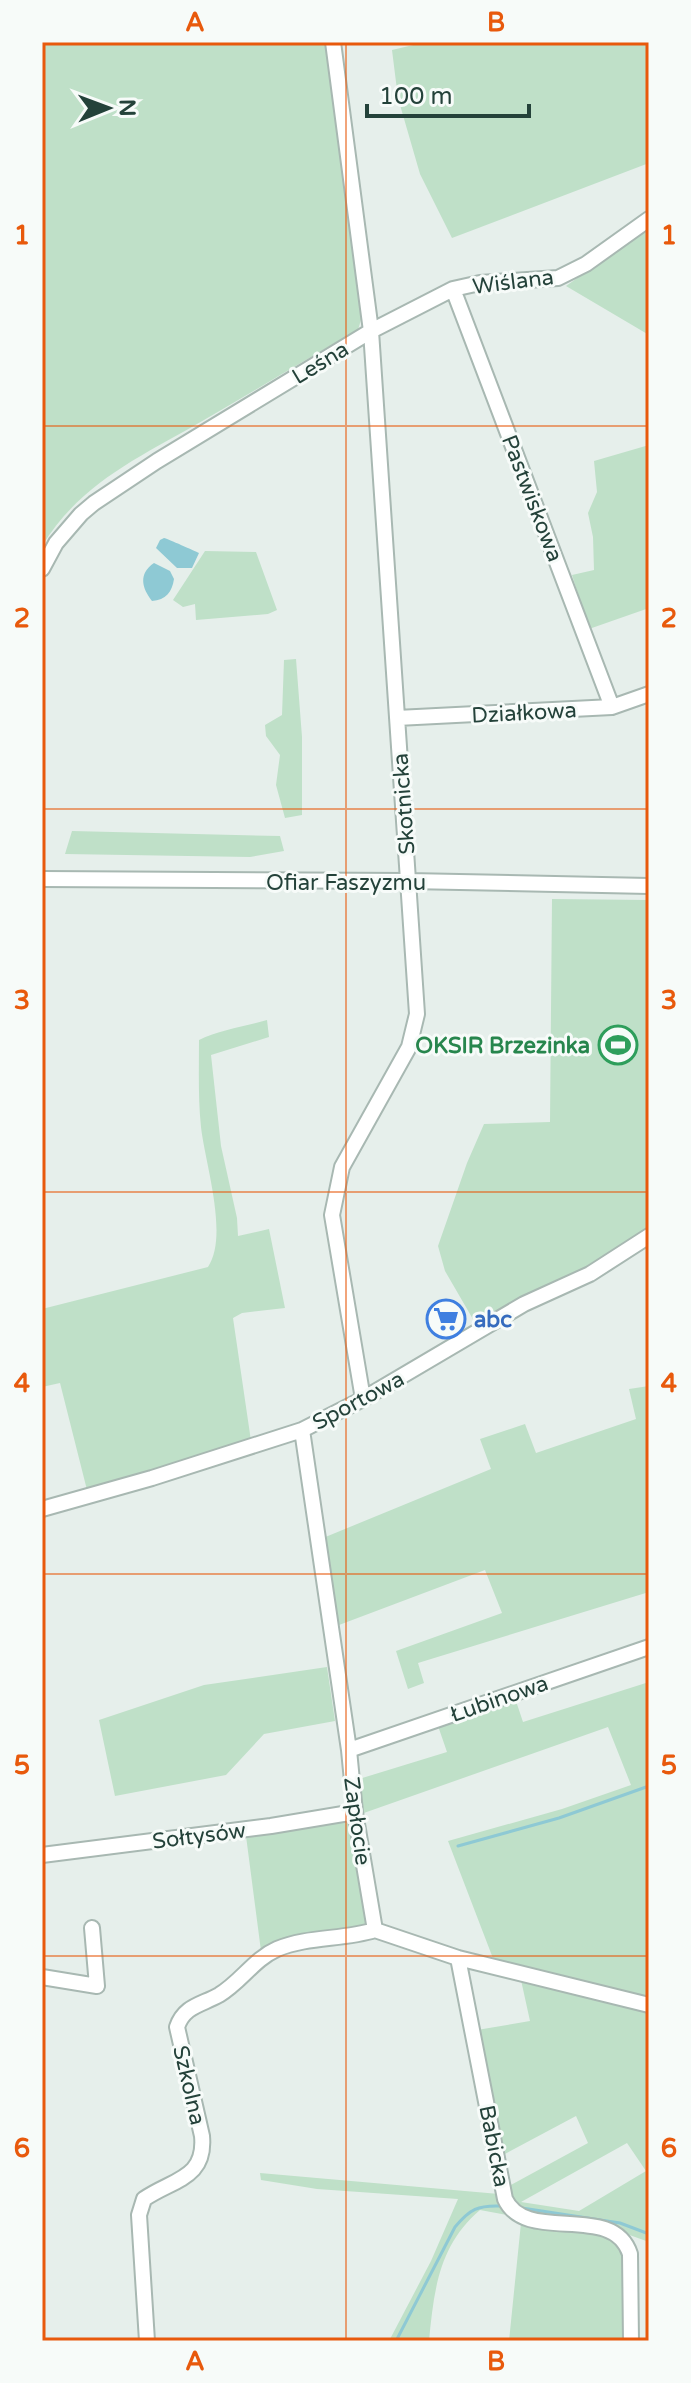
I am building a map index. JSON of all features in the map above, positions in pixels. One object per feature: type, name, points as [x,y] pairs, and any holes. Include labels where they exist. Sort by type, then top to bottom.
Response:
[{"type":"street","name":"Leśna","points":[[42,569],[56,543],[94,503],[157,461],[371,331],[333,42]]},
{"type":"street","name":"Wiślana","points":[[371,331],[453,289],[480,283],[558,278],[586,264],[649,219]]},
{"type":"street","name":"Pastwiskowa","points":[[453,289],[612,707]]},
{"type":"street","name":"Skotnicka","points":[[363,1399],[332,1215],[342,1167],[409,1047],[417,1014],[371,331]]},
{"type":"street","name":"Działkowa","points":[[397,718],[612,707],[649,694]]},
{"type":"street","name":"Ofiar Faszyzmu","points":[[42,879],[649,886]]},
{"type":"street","name":"Sportowa","points":[[42,1509],[302,1430],[363,1399],[524,1304],[590,1274],[649,1236]]},
{"type":"street","name":"Zapłocie","points":[[302,1430],[349,1750],[355,1812],[375,1930]]},
{"type":"street","name":"Łubinowa","points":[[349,1750],[649,1647]]},
{"type":"street","name":"Sołtysów","points":[[42,1855],[271,1826],[355,1812]]},
{"type":"street","points":[[42,1977],[97,1986],[92,1928]]},
{"type":"street","points":[[375,1930],[458,1958],[649,2005]]},
{"type":"street","name":"Szkolna","points":[[147,2341],[139,2215],[144,2199],[188,2175],[204,2153],[177,2027],[180,2019],[186,2010],[236,1984],[255,1963],[274,1950],[293,1943],[359,1935],[375,1930]]},
{"type":"street","name":"Babicka","points":[[458,1958],[505,2199],[510,2209],[521,2218],[598,2228],[620,2237],[630,2254],[631,2341]]},
{"type":"green space","points":[[42,42],[327,42],[362,316],[358,330],[114,472],[75,504],[42,546]]},
{"type":"green space","points":[[426,42],[649,42],[649,163],[452,238],[420,174],[398,98],[392,50]]},
{"type":"green space","points":[[649,227],[649,335],[566,286]]},
{"type":"green space","points":[[649,445],[649,608],[589,629],[572,575],[594,570],[593,537],[588,513],[597,492],[594,461]]},
{"type":"green space","points":[[205,551],[256,552],[277,610],[268,614],[196,620],[195,604],[183,607],[173,600]]},
{"type":"green space","points":[[296,659],[302,737],[302,815],[285,818],[276,785],[280,755],[266,736],[265,725],[282,715],[284,660]]},
{"type":"green space","points":[[72,831],[280,836],[284,851],[250,857],[65,854]]},
{"type":"green space","points":[[552,899],[649,900],[649,1229],[586,1269],[474,1321],[445,1271],[438,1246],[484,1124],[550,1122]]},
{"type":"green space","points":[[267,1020],[269,1037],[211,1055],[221,1146],[238,1236],[269,1229],[285,1308],[242,1313],[233,1318],[251,1441],[87,1490],[60,1383],[42,1387],[42,1309],[208,1267],[214,1254],[216,1219],[201,1127],[199,1040]]},
{"type":"green space","points":[[649,1386],[649,1592],[418,1663],[424,1683],[408,1689],[396,1651],[502,1613],[485,1570],[339,1625],[323,1538],[491,1469],[480,1439],[525,1424],[536,1453],[636,1419],[629,1389]]},
{"type":"green space","points":[[327,1667],[335,1721],[264,1734],[226,1775],[115,1796],[99,1720],[204,1685]]},
{"type":"green space","points":[[649,1682],[649,2001],[494,1961],[448,1841],[562,1809],[631,1785],[608,1727],[361,1814],[359,1779],[447,1752],[437,1723],[515,1698],[523,1722]]},
{"type":"green space","points":[[342,1822],[350,1824],[366,1923],[361,1927],[261,1951],[246,1836]]},
{"type":"green space","points":[[521,1980],[649,2009],[649,2242],[610,2228],[523,2215],[513,2200],[509,2186],[588,2143],[576,2116],[503,2155],[477,2030],[530,2021]],"holes":[[[627,2143],[646,2171],[579,2211],[521,2202]]]},
{"type":"green space","points":[[260,2173],[499,2194],[507,2215],[480,2210],[455,2238],[441,2269],[429,2341],[389,2341],[431,2261],[458,2199],[317,2189],[261,2180]]},
{"type":"green space","points":[[521,2223],[609,2233],[626,2256],[627,2341],[509,2341]]},
{"type":"water","points":[[164,538],[199,553],[192,568],[177,568],[156,548]]},
{"type":"water","points":[[154,563],[170,571],[174,579],[168,594],[152,601],[143,581]]},
{"type":"waterway","points":[[458,1846],[559,1818],[649,1786]]},
{"type":"waterway","points":[[396,2341],[455,2227],[475,2209],[501,2206]]},
{"type":"waterway","points":[[522,2208],[620,2223],[649,2234]]},
{"type":"place","name":"OKSIR Brzezinka","points":[[618,1045]]},
{"type":"place","name":"abc","points":[[446,1319]]}]
